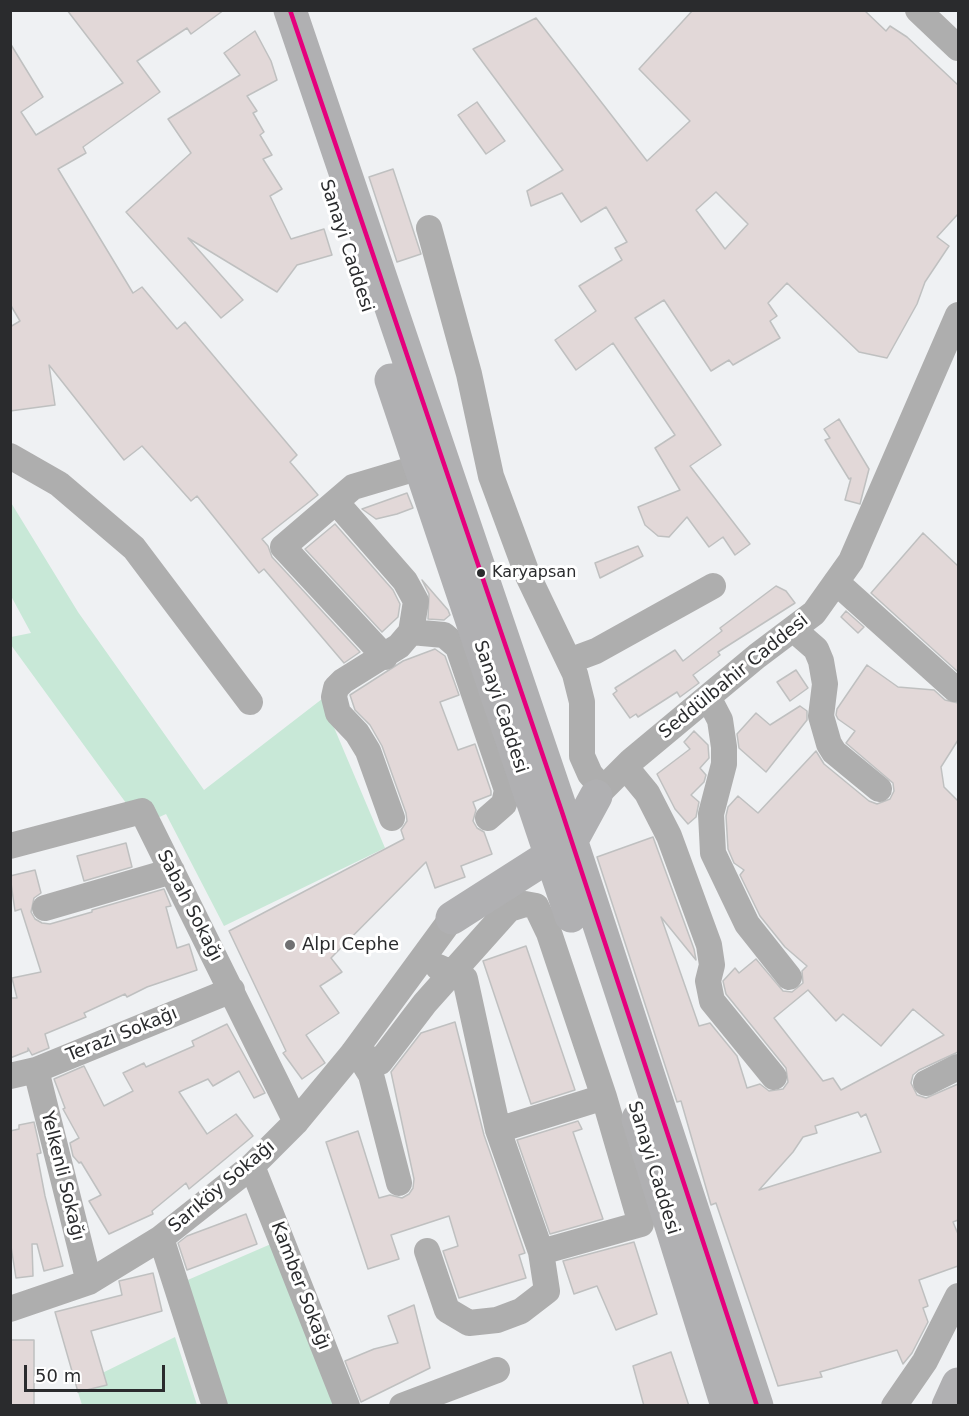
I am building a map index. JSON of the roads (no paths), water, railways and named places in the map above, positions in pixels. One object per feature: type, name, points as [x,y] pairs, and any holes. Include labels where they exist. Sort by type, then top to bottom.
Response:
[{"type":"main road","name":"Sanayi Caddesi","points":[[268,10],[420,467],[556,836],[757,1406]]},
{"type":"main road","name":"Sanayi Caddesi","points":[[290,10],[556,836],[615,1104],[727,1406]]},
{"type":"main road","points":[[452,918],[556,836],[600,792]]},
{"type":"main road","points":[[948,1406],[958,1384]]},
{"type":"street","points":[[918,10],[958,48]]},
{"type":"street","points":[[429,228],[469,374],[482,442],[502,510],[528,576],[569,661],[582,702],[582,756],[600,792]]},
{"type":"street","name":"Seddülbahir Caddesi","points":[[600,792],[622,770],[708,697],[814,613],[851,561],[931,374],[957,327]]},
{"type":"street","points":[[10,456],[59,484],[134,548],[250,702]]},
{"type":"street","points":[[385,657],[283,547],[353,487],[420,467]]},
{"type":"street","points":[[336,502],[405,581],[413,594],[416,609],[411,632],[399,646],[385,657],[343,681],[336,688],[334,697],[338,713],[357,733],[368,751],[392,818]]},
{"type":"street","points":[[836,582],[955,689]]},
{"type":"street","points":[[569,661],[596,651],[713,586]]},
{"type":"street","points":[[793,629],[816,649],[821,661],[825,684],[820,716],[829,744],[834,752],[879,789]]},
{"type":"street","points":[[411,632],[444,635],[458,647],[507,790],[504,804],[488,818]]},
{"type":"street","points":[[708,697],[720,720],[724,747],[724,764],[711,814],[713,853],[747,924],[789,977]]},
{"type":"street","points":[[622,770],[633,776],[647,793],[669,836],[709,945],[712,965],[708,981],[712,1001],[774,1077]]},
{"type":"street","name":"Sabah Sokağı","points":[[10,846],[142,811],[296,1122]]},
{"type":"street","points":[[45,908],[172,871]]},
{"type":"street","points":[[356,1054],[380,1062],[425,1003],[509,909],[525,904],[536,906],[549,933],[615,1104],[641,1224],[541,1252]]},
{"type":"street","name":"Sarıköy Sokağı","points":[[10,1309],[89,1282],[161,1238],[252,1166],[296,1122],[356,1054],[452,918]]},
{"type":"street","points":[[421,960],[465,980],[498,1130],[541,1252],[547,1291],[521,1311],[497,1320],[468,1323],[447,1310],[427,1251]]},
{"type":"street","name":"Terazi Sokağı","points":[[10,1076],[36,1070],[232,990]]},
{"type":"street","points":[[356,1054],[371,1075],[399,1183]]},
{"type":"street","points":[[926,1083],[958,1067]]},
{"type":"street","name":"Yelkenli Sokağı","points":[[36,1070],[89,1282]]},
{"type":"street","points":[[498,1130],[615,1104]]},
{"type":"street","name":"Kamber Sokağı","points":[[252,1166],[347,1406]]},
{"type":"street","points":[[161,1238],[215,1406]]},
{"type":"street","points":[[894,1406],[925,1361],[958,1296]]},
{"type":"street","points":[[402,1406],[497,1370]]},
{"type":"place","name":"Karyapsan","points":[[481,573]]},
{"type":"place","name":"Alpı Cephe","points":[[290,945]]}]
